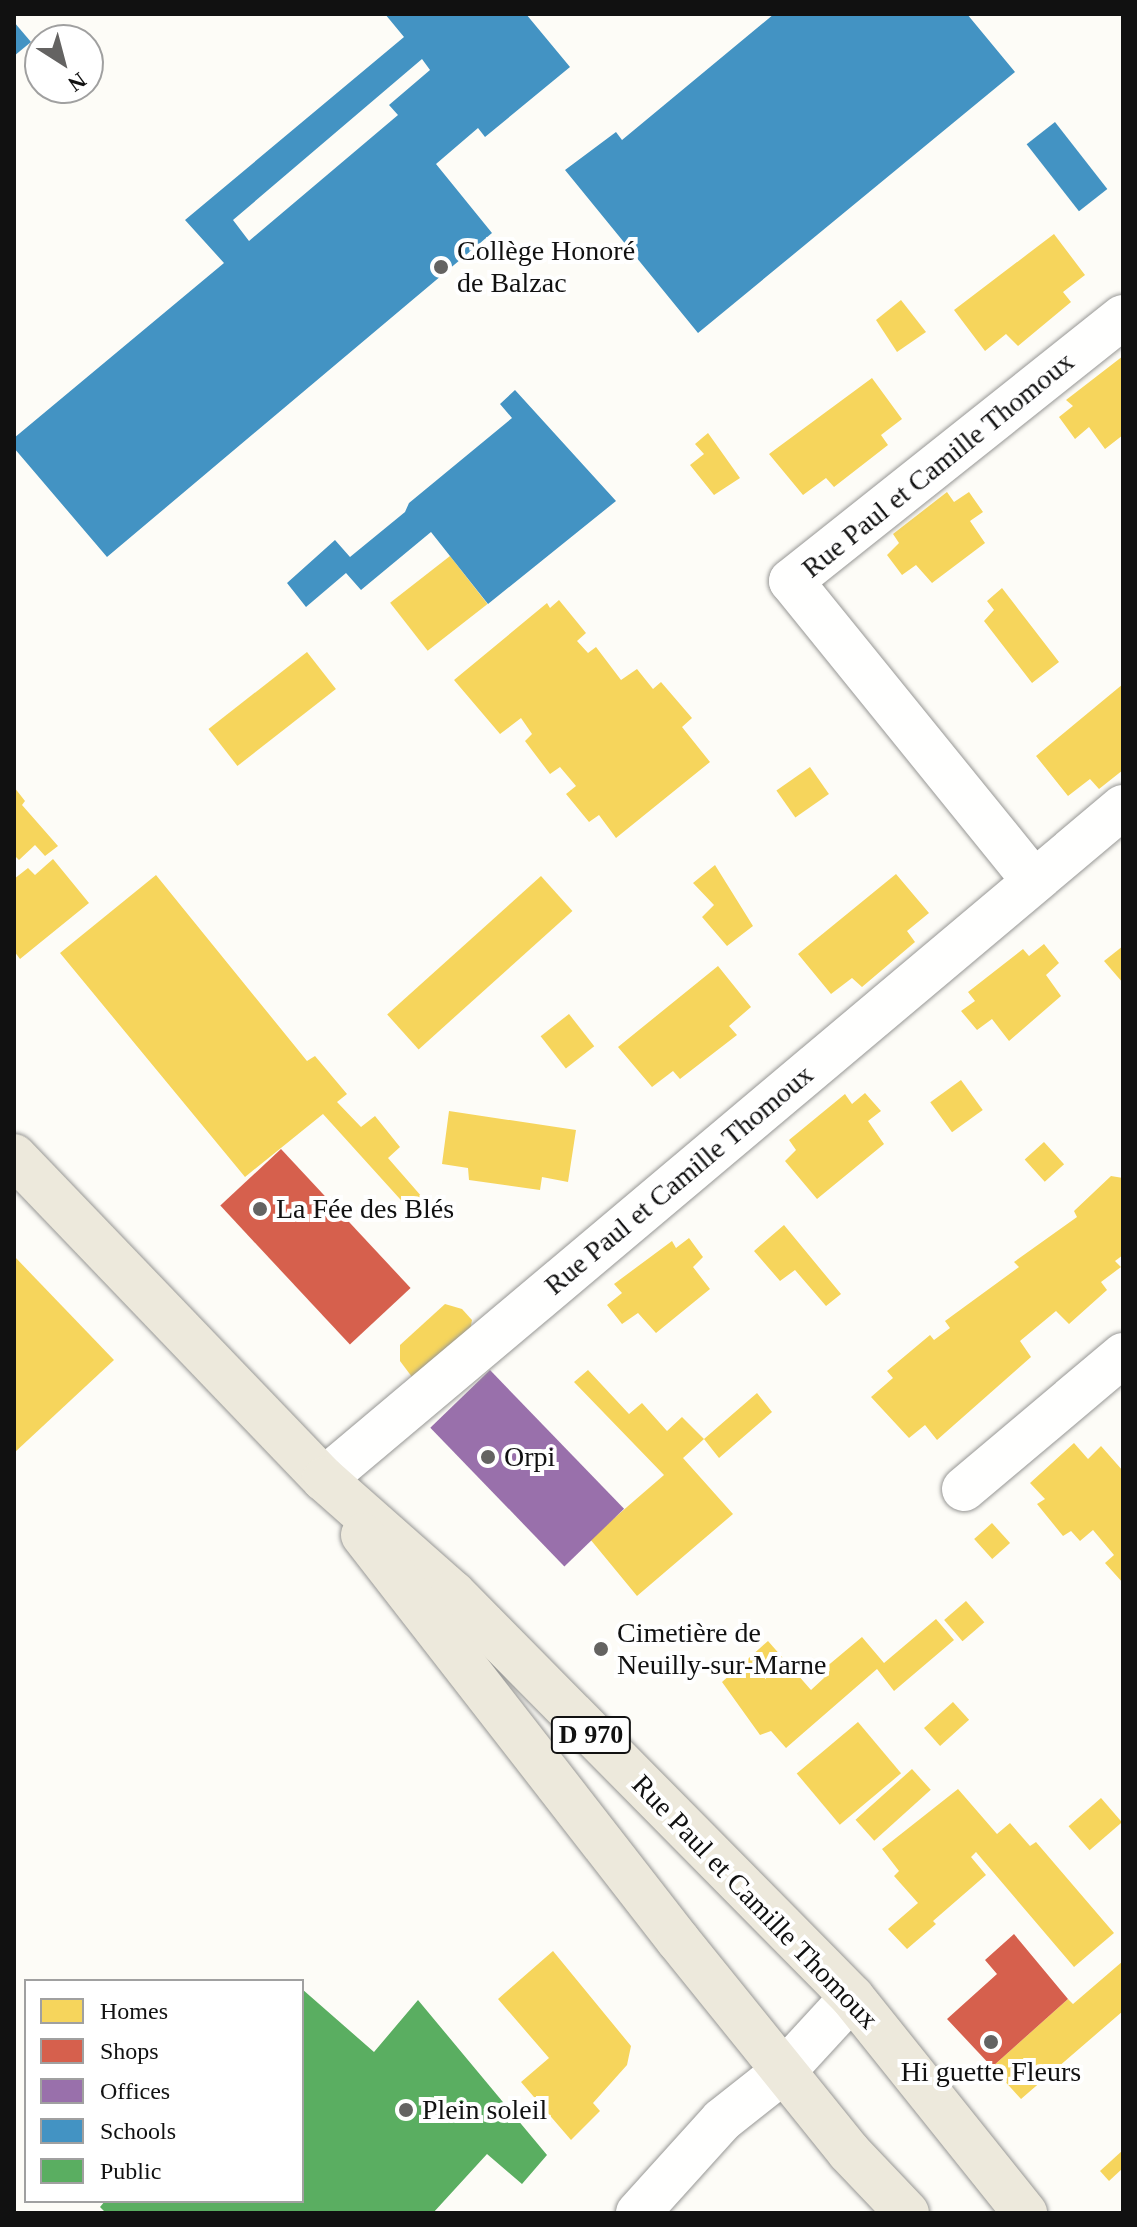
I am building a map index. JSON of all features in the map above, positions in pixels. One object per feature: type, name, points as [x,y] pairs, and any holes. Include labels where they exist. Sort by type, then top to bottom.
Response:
[{"type":"main road","name":"Rue Paul et Camille Thomoux","points":[[14,1156],[324,1479],[453,1593],[852,1997],[1025,2213]]},
{"type":"main road","name":"Rue Paul et Camille Thomoux","points":[[324,1479],[395,1581],[784,2071],[907,2213]]},
{"type":"street","name":"Rue Paul et Camille Thomoux","points":[[1034,881],[791,581],[1123,317]]},
{"type":"street","name":"Rue Paul et Camille Thomoux","points":[[324,1479],[1123,807]]},
{"type":"street","points":[[964,1489],[1123,1355]]},
{"type":"street","points":[[638,2213],[722,2120],[784,2071],[852,1997]]},
{"type":"building: Homes","points":[[1054,234],[1085,275],[1063,292],[1071,302],[1018,346],[1006,334],[985,351],[954,310]]},
{"type":"building: Homes","points":[[901,300],[926,332],[897,352],[876,320]]},
{"type":"building: Homes","points":[[1123,356],[1123,435],[1105,449],[1089,427],[1075,439],[1059,417],[1073,406],[1066,400]]},
{"type":"building: Homes","points":[[872,378],[902,419],[881,435],[888,445],[834,487],[826,478],[803,495],[769,454]]},
{"type":"building: Homes","points":[[708,433],[740,478],[714,495],[690,465],[704,454],[695,444]]},
{"type":"building: Homes","points":[[947,492],[954,502],[969,492],[983,512],[970,521],[985,543],[932,583],[916,565],[902,575],[887,555],[899,543],[893,534]]},
{"type":"building: Homes","points":[[450,556],[488,604],[428,651],[390,603]]},
{"type":"building: Homes","points":[[1002,588],[1059,662],[1032,683],[984,621],[994,610],[987,601]]},
{"type":"building: Homes","points":[[559,600],[586,633],[577,641],[588,653],[596,647],[621,680],[637,669],[653,689],[661,682],[692,718],[682,727],[710,762],[616,838],[599,815],[589,822],[566,794],[576,786],[560,767],[550,774],[525,741],[532,734],[521,718],[500,734],[454,680],[547,603],[550,608]]},
{"type":"building: Homes","points":[[307,652],[336,689],[237,766],[208,729]]},
{"type":"building: Homes","points":[[1123,684],[1123,770],[1099,789],[1090,779],[1068,796],[1036,756]]},
{"type":"building: Homes","points":[[810,767],[829,794],[795,818],[776,791]]},
{"type":"building: Homes","points":[[14,787],[25,801],[22,805],[58,846],[45,856],[35,845],[19,860],[14,855]]},
{"type":"building: Homes","points":[[53,859],[89,903],[20,959],[14,951],[14,879],[28,868],[35,875]]},
{"type":"building: Homes","points":[[715,865],[753,926],[727,946],[702,917],[714,905],[693,883]]},
{"type":"building: Homes","points":[[896,874],[929,913],[907,931],[915,942],[862,987],[852,978],[831,994],[798,954]]},
{"type":"building: Homes","points":[[156,875],[307,1061],[315,1056],[347,1094],[337,1102],[361,1127],[375,1116],[400,1147],[388,1158],[422,1197],[409,1209],[323,1114],[245,1177],[60,953]]},
{"type":"building: Homes","points":[[541,876],[572,911],[419,1049],[387,1015]]},
{"type":"building: Homes","points":[[1044,944],[1059,963],[1046,975],[1061,996],[1009,1041],[992,1019],[977,1030],[961,1011],[975,1001],[968,992],[1023,949],[1029,956]]},
{"type":"building: Homes","points":[[1123,946],[1123,983],[1104,961]]},
{"type":"building: Homes","points":[[718,966],[751,1007],[729,1026],[737,1035],[680,1079],[673,1071],[652,1087],[618,1047]]},
{"type":"building: Homes","points":[[569,1014],[594,1046],[566,1068],[541,1036]]},
{"type":"building: Homes","points":[[961,1080],[983,1110],[952,1132],[930,1102]]},
{"type":"building: Homes","points":[[865,1093],[881,1111],[868,1121],[884,1144],[817,1199],[785,1161],[796,1150],[789,1140],[845,1094],[852,1104]]},
{"type":"building: Homes","points":[[449,1111],[576,1130],[568,1182],[542,1177],[540,1190],[469,1180],[468,1168],[442,1164]]},
{"type":"building: Homes","points":[[1044,1142],[1064,1164],[1045,1182],[1025,1159]]},
{"type":"building: Homes","points":[[1111,1176],[1123,1178],[1123,1255],[1115,1261],[1121,1267],[1101,1282],[1107,1290],[1069,1324],[1056,1311],[1020,1341],[1031,1357],[937,1440],[925,1425],[909,1438],[871,1397],[893,1378],[887,1371],[930,1335],[934,1340],[950,1328],[945,1321],[1019,1267],[1014,1262],[1077,1217],[1074,1211]]},
{"type":"building: Homes","points":[[784,1225],[841,1294],[826,1306],[795,1270],[780,1281],[754,1251]]},
{"type":"building: Homes","points":[[689,1238],[703,1257],[693,1267],[710,1289],[656,1333],[638,1313],[622,1324],[607,1305],[622,1293],[614,1284],[672,1241],[676,1248]]},
{"type":"building: Homes","points":[[14,1256],[114,1360],[14,1453]]},
{"type":"building: Homes","points":[[445,1304],[462,1309],[472,1320],[470,1331],[412,1377],[400,1361],[400,1345]]},
{"type":"building: Homes","points":[[588,1370],[629,1414],[642,1403],[667,1431],[682,1417],[704,1439],[683,1458],[733,1514],[637,1596],[590,1539],[664,1475],[574,1382]]},
{"type":"building: Homes","points":[[757,1393],[772,1412],[719,1458],[704,1439]]},
{"type":"building: Homes","points":[[1074,1443],[1088,1459],[1101,1446],[1123,1471],[1123,1583],[1105,1563],[1114,1555],[1093,1530],[1080,1541],[1071,1531],[1063,1536],[1037,1504],[1045,1499],[1030,1483]]},
{"type":"building: Homes","points":[[992,1523],[1010,1543],[992,1559],[974,1539]]},
{"type":"building: Homes","points":[[966,1601],[984,1622],[962,1641],[944,1620]]},
{"type":"building: Homes","points":[[936,1619],[954,1640],[894,1691],[877,1669],[786,1748],[771,1731],[760,1735],[722,1682],[768,1641],[811,1690],[824,1678],[819,1673],[862,1637],[884,1663]]},
{"type":"building: Homes","points":[[953,1702],[969,1720],[940,1746],[924,1728]]},
{"type":"building: Homes","points":[[858,1722],[901,1773],[840,1825],[797,1773]]},
{"type":"building: Homes","points":[[912,1769],[931,1790],[874,1841],[856,1820]]},
{"type":"building: Homes","points":[[958,1789],[997,1834],[1010,1823],[1030,1846],[1036,1842],[1114,1933],[1074,1967],[976,1852],[971,1857],[986,1875],[933,1921],[936,1924],[907,1949],[888,1929],[918,1903],[894,1876],[899,1871],[882,1849]]},
{"type":"building: Homes","points":[[1101,1798],[1122,1822],[1090,1850],[1069,1826]]},
{"type":"building: Homes","points":[[553,1951],[631,2046],[627,2065],[593,2103],[600,2111],[571,2140],[521,2082],[549,2058],[498,1999]]},
{"type":"building: Homes","points":[[1123,1961],[1123,2011],[1021,2099],[992,2067],[1068,1999],[1073,2004]]},
{"type":"building: Homes","points":[[1123,2150],[1123,2168],[1109,2181],[1100,2171]]},
{"type":"building: Shops","points":[[281,1149],[411,1288],[350,1345],[220,1206]]},
{"type":"building: Shops","points":[[1014,1934],[1068,1999],[992,2067],[947,2019],[997,1974],[985,1960]]},
{"type":"building: Offices","points":[[490,1370],[624,1509],[564,1566],[430,1428]]},
{"type":"building: Schools","name":"Collège Honoré de Balzac","points":[[385,14],[526,14],[570,67],[485,137],[478,128],[436,164],[492,233],[107,557],[14,448],[14,438],[224,263],[185,220],[404,37]],"holes":[[[422,59],[430,70],[389,105],[398,115],[249,241],[233,220]]]},
{"type":"building: Schools","points":[[774,14],[967,14],[1015,72],[698,333],[565,170],[616,132],[622,140]]},
{"type":"building: Schools","points":[[14,22],[24,34],[24,48],[14,56]]},
{"type":"building: Schools","points":[[1055,122],[1107,189],[1079,211],[1027,144]]},
{"type":"building: Schools","points":[[515,390],[616,501],[488,604],[431,532],[361,590],[346,573],[306,607],[287,583],[335,540],[350,557],[405,512],[409,503],[512,418],[500,404]]},
{"type":"building: Public","name":"Plein soleil","points":[[304,1991],[374,2052],[418,2000],[547,2155],[522,2184],[487,2154],[433,2213],[106,2213],[100,2207],[103,2203],[304,2203]]},
{"type":"place","name":"Collège Honoré de Balzac","points":[[441,267]]},
{"type":"place","name":"La Fée des Blés","points":[[260,1209]]},
{"type":"place","name":"Orpi","points":[[488,1457]]},
{"type":"place","name":"Cimetière de Neuilly-sur-Marne","points":[[601,1649]]},
{"type":"place","name":"Hi guette Fleurs","points":[[991,2042]]},
{"type":"place","name":"Plein soleil","points":[[406,2110]]}]
